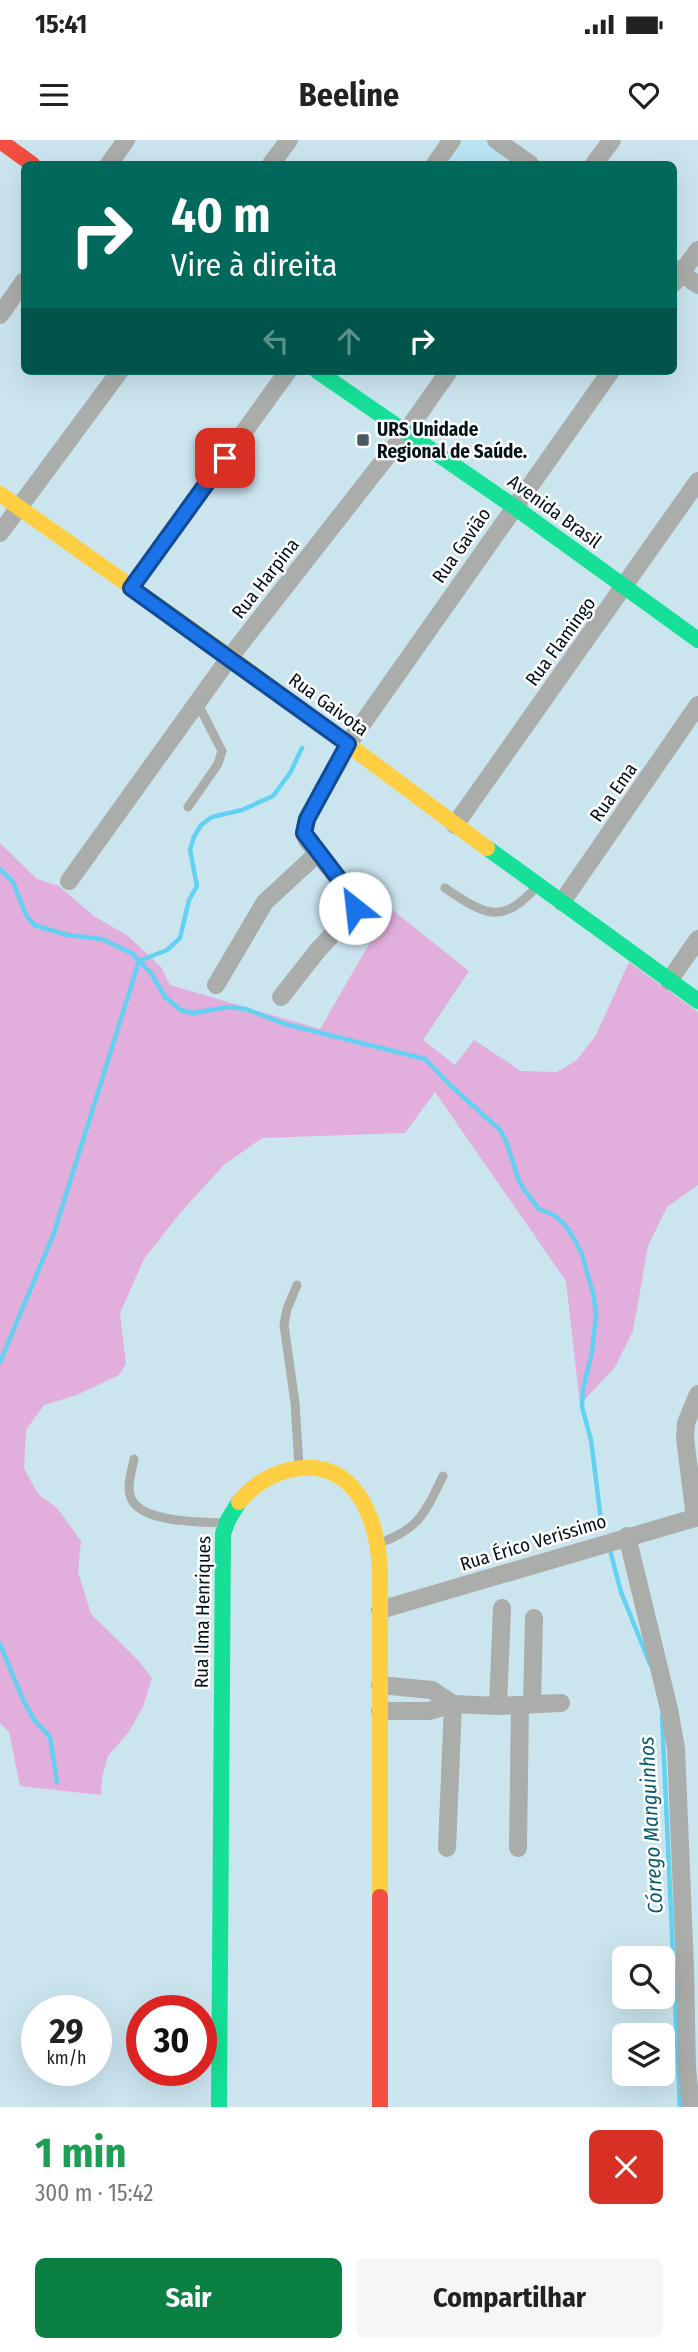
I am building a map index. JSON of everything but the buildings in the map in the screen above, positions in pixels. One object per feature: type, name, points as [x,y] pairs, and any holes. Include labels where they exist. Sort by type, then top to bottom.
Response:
[{"type":"street","points":[[111,161],[126,140]]},
{"type":"street","points":[[273,161],[289,140]]},
{"type":"street","points":[[437,161],[452,140]]},
{"type":"street","points":[[496,140],[526,161]]},
{"type":"street","points":[[596,161],[612,140]]},
{"type":"street","points":[[0,141],[28,161]]},
{"type":"street","points":[[677,274],[698,250]]},
{"type":"street","points":[[677,275],[698,285]]},
{"type":"street","points":[[0,315],[21,286]]},
{"type":"street","points":[[0,533],[117,375]]},
{"type":"street","points":[[131,588],[285,375]]},
{"type":"street","name":"Avenida Brasil","points":[[323,375],[513,506],[698,640]]},
{"type":"street","name":"Rua Harpina","points":[[69,881],[230,657],[406,432],[446,375]]},
{"type":"street","name":"Rua Gavião","points":[[318,853],[307,840],[304,825],[348,744],[513,506],[608,375]]},
{"type":"street","name":"Rua Flamingo","points":[[455,825],[698,481]]},
{"type":"street","name":"Rua Gaivota","points":[[0,494],[230,657],[455,825],[698,1001]]},
{"type":"street","name":"Rua Ema","points":[[562,902],[698,705]]},
{"type":"street","points":[[216,985],[265,902],[318,853],[352,896],[355,908],[281,997]]},
{"type":"street","points":[[669,981],[698,939]]},
{"type":"street","points":[[696,1517],[685,1438],[686,1423],[698,1394]]},
{"type":"street","name":"Rua Ilma Henriques","points":[[219,2107],[223,1534],[226,1522],[240,1500],[254,1485],[274,1475],[299,1468],[326,1469],[350,1483],[366,1507],[377,1536],[380,1610],[380,2107]]},
{"type":"street","name":"Rua Érico Verissimo","points":[[380,1610],[696,1517]]},
{"type":"street","points":[[623,1537],[669,1709],[676,1748],[687,2067],[691,2107]]},
{"type":"street","points":[[498,1706],[502,1608]]},
{"type":"street","points":[[518,1848],[534,1618]]},
{"type":"street","points":[[380,1685],[432,1690],[453,1704]]},
{"type":"street","points":[[380,1711],[429,1711],[453,1704],[498,1706],[561,1703]]},
{"type":"street","points":[[447,1848],[453,1704]]},
{"type":"lane","points":[[188,807],[218,764],[222,751],[197,702]]},
{"type":"lane","points":[[445,888],[477,910],[499,913],[512,908],[538,885]]},
{"type":"lane","points":[[296,1285],[284,1325],[295,1403],[299,1468]]},
{"type":"lane","points":[[134,1459],[130,1497],[141,1511],[184,1522],[226,1522]]},
{"type":"lane","points":[[378,1544],[398,1537],[412,1528],[429,1504],[443,1476]]},
{"type":"shaded area","points":[[464,140],[483,140],[513,161],[449,161]]},
{"type":"shaded area","points":[[0,843],[37,879],[59,886],[95,917],[127,935],[161,967],[170,985],[320,1029],[390,908],[469,971],[423,1040],[455,1065],[474,1040],[521,1071],[557,1072],[577,1060],[596,1035],[629,962],[698,1012],[698,1185],[667,1207],[648,1246],[633,1331],[615,1367],[580,1405],[566,1281],[435,1092],[405,1133],[262,1138],[224,1165],[181,1212],[144,1259],[120,1313],[126,1364],[119,1375],[77,1395],[44,1405],[26,1430],[24,1468],[38,1494],[57,1508],[81,1541],[78,1572],[91,1614],[139,1661],[152,1678],[143,1707],[128,1733],[108,1756],[101,1795],[20,1786],[9,1732],[0,1723]]},
{"type":"waterway","points":[[139,961],[167,950],[180,938],[189,900],[197,886],[190,850],[201,825],[212,817],[242,810],[273,796],[290,773],[302,748]]},
{"type":"waterway","name":"Córrego Manguinhos","points":[[0,869],[13,882],[26,915],[34,925],[68,935],[102,939],[133,954],[151,973],[165,997],[181,1010],[193,1013],[228,1007],[246,1009],[285,1024],[425,1059],[500,1130],[525,1191],[539,1209],[554,1215],[573,1237],[582,1254],[594,1297],[596,1315],[592,1352],[583,1389],[582,1407],[591,1440],[602,1528]]},
{"type":"waterway","points":[[0,1362],[54,1233],[139,961]]},
{"type":"waterway","name":"Córrego Manguinhos","points":[[610,1550],[621,1592],[650,1664]]},
{"type":"waterway","points":[[0,1644],[24,1702],[35,1721],[50,1737],[57,1782]]},
{"type":"waterway","name":"Córrego Manguinhos","points":[[662,1716],[680,2107]]},
{"type":"traffic: fast","points":[[323,375],[513,506],[698,640]]},
{"type":"traffic: fast","points":[[487,848],[698,1001]]},
{"type":"traffic: fast","points":[[219,2107],[223,1534],[239,1502]]},
{"type":"traffic: slow","points":[[0,494],[230,657],[487,848]]},
{"type":"traffic: slow","points":[[239,1502],[255,1486],[268,1478],[289,1470],[311,1468],[330,1472],[346,1481],[358,1494],[374,1529],[380,1570],[380,1897]]},
{"type":"traffic: jam","points":[[0,141],[28,161]]},
{"type":"traffic: jam","points":[[380,1897],[380,2107]]},
{"type":"place","name":"URS Unidade Regional de Saúde.","points":[[363,440]]},
{"type":"route","points":[[225,458],[131,588],[348,744],[304,825],[304,833],[352,896],[355,908]]}]
